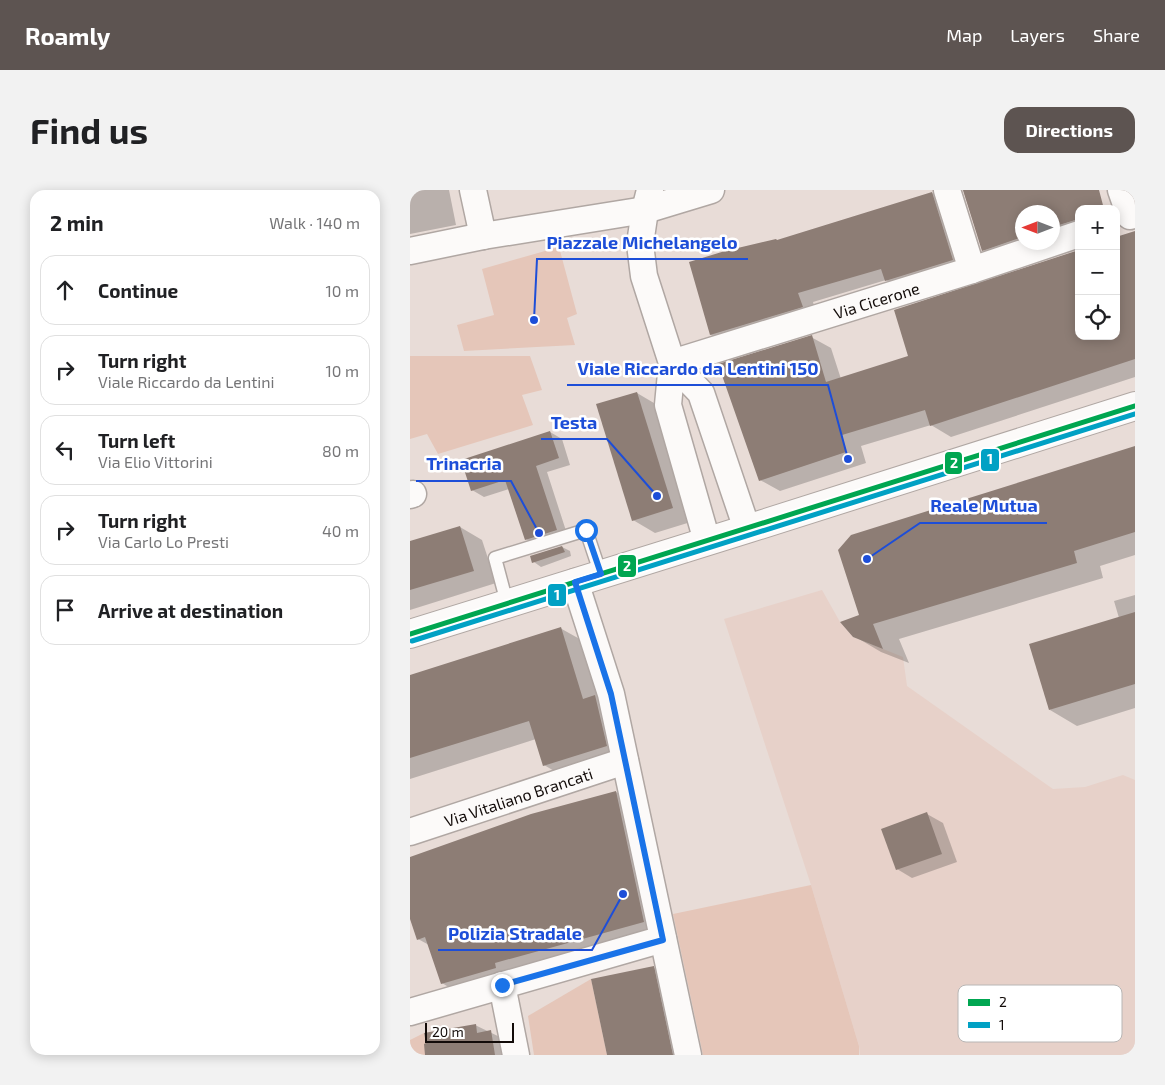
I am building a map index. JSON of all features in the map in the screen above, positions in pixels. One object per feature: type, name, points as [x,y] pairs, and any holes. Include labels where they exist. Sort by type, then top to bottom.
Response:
[{"type":"main road","points":[[410,634],[708,540],[747,530],[1135,406]]},
{"type":"street","points":[[410,252],[647,200],[711,190]]},
{"type":"street","points":[[947,190],[972,270]]},
{"type":"street","points":[[1121,190],[1127,217]]},
{"type":"street","points":[[474,197],[482,236]]},
{"type":"street","points":[[647,200],[640,244],[644,276],[672,363],[668,405],[708,540]]},
{"type":"street","name":"Via Cicerone","points":[[672,363],[972,270],[1075,235]]},
{"type":"street","points":[[672,363],[701,393],[747,530]]},
{"type":"street","points":[[575,582],[611,694],[688,1055]]},
{"type":"street","name":"Via Vitaliano Brancati","points":[[410,832],[625,760]]},
{"type":"street","points":[[411,1006],[502,985],[663,940]]},
{"type":"street","points":[[502,985],[516,1055]]},
{"type":"lane","points":[[507,603],[495,558],[586,530],[601,574]]},
{"type":"shaded area","points":[[559,247],[577,314],[567,318],[575,345],[464,351],[457,325],[494,315],[482,269]]},
{"type":"shaded area","points":[[410,356],[530,356],[542,390],[522,395],[533,425],[438,454],[427,434],[410,439]]},
{"type":"shaded area","points":[[822,590],[840,622],[853,637],[903,657],[907,686],[1053,789],[1085,787],[1123,775],[1135,780],[1135,1055],[860,1055],[859,1046],[811,885],[724,619]]},
{"type":"shaded area","points":[[811,885],[859,1046],[859,1055],[703,1055],[673,914]]},
{"type":"shaded area","points":[[591,979],[607,1055],[534,1055],[528,1016]]},
{"type":"shaded area","points":[[424,1033],[429,1055],[410,1055],[410,1040]]},
{"type":"building","points":[[963,190],[1099,190],[1103,205],[1075,205],[1075,220],[1060,225],[1060,205],[1015,205],[1015,239],[982,251]]},
{"type":"building","points":[[932,192],[953,260],[885,281],[881,269],[798,293],[803,307],[710,335],[689,262],[725,251],[777,240]]},
{"type":"building","points":[[1135,231],[1135,359],[930,426],[925,410],[842,435],[846,452],[759,481],[718,364],[812,335],[826,382],[908,356],[894,310],[1075,251],[1075,340],[1120,340],[1120,236]]},
{"type":"building","points":[[637,392],[673,508],[632,521],[596,404]]},
{"type":"building","points":[[550,431],[559,458],[536,466],[557,530],[525,540],[505,480],[471,491],[461,460]]},
{"type":"building","points":[[1135,446],[1135,532],[1074,551],[1077,563],[873,624],[883,649],[853,637],[840,622],[859,615],[838,550],[851,535]]},
{"type":"building","points":[[460,526],[474,571],[410,590],[410,541]]},
{"type":"building","points":[[562,546],[565,552],[532,563],[530,556]]},
{"type":"building","points":[[1135,612],[1135,684],[1049,710],[1029,644]]},
{"type":"building","points":[[561,627],[583,699],[595,695],[607,746],[543,766],[529,721],[410,758],[410,675]]},
{"type":"building","points":[[616,791],[644,922],[495,963],[496,968],[441,984],[425,937],[417,940],[410,919],[410,857],[531,814]]},
{"type":"building","points":[[927,812],[942,854],[896,870],[881,829]]},
{"type":"building","points":[[654,966],[673,1055],[607,1055],[591,979]]},
{"type":"building","points":[[476,1024],[477,1033],[491,1030],[495,1055],[425,1055],[424,1044],[426,1043],[424,1033]]},
{"type":"transit line","name":"2","points":[[410,634],[1135,406]]},
{"type":"transit line","name":"1","points":[[412,641],[1135,414]]},
{"type":"place","name":"Piazzale Michelangelo","points":[[534,320]]},
{"type":"place","name":"Viale Riccardo da Lentini 150","points":[[848,459]]},
{"type":"place","name":"Testa","points":[[657,496]]},
{"type":"place","name":"Trinacria","points":[[539,533]]},
{"type":"place","name":"Reale Mutua","points":[[867,559]]},
{"type":"place","name":"Polizia Stradale","points":[[623,894]]},
{"type":"route","points":[[502,985],[663,940],[611,694],[575,582],[601,574],[586,530]]}]
